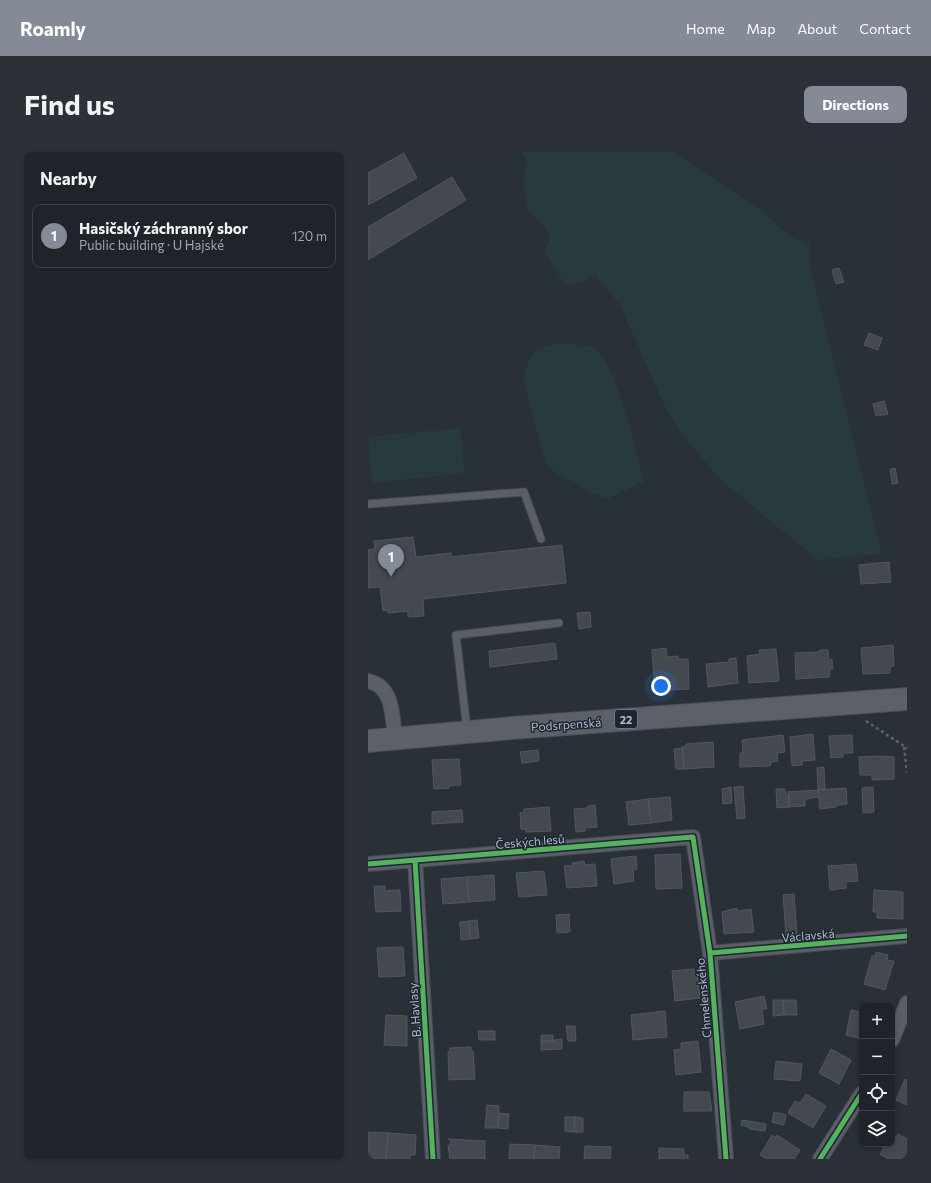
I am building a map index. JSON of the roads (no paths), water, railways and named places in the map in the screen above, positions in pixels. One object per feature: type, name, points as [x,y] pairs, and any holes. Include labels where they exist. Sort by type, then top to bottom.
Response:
[{"type":"main road","name":"Podsrpenská","points":[[368,741],[467,732],[907,699]]},
{"type":"street","points":[[368,681],[376,682],[390,698],[395,738]]},
{"type":"street","name":"Českých lesů","points":[[368,864],[693,837]]},
{"type":"street","name":"Chmelenského","points":[[693,837],[710,953],[726,1159]]},
{"type":"street","name":"B. Havlasy","points":[[415,860],[433,1159]]},
{"type":"street","name":"Václavská","points":[[710,953],[907,936]]},
{"type":"street","points":[[892,1039],[907,1003]]},
{"type":"street","points":[[820,1159],[859,1097]]},
{"type":"lane","points":[[368,504],[524,492],[541,539]]},
{"type":"lane","points":[[467,732],[456,635],[559,623]]},
{"type":"place","name":"Hasičský záchranný sbor","points":[[391,577]]}]
